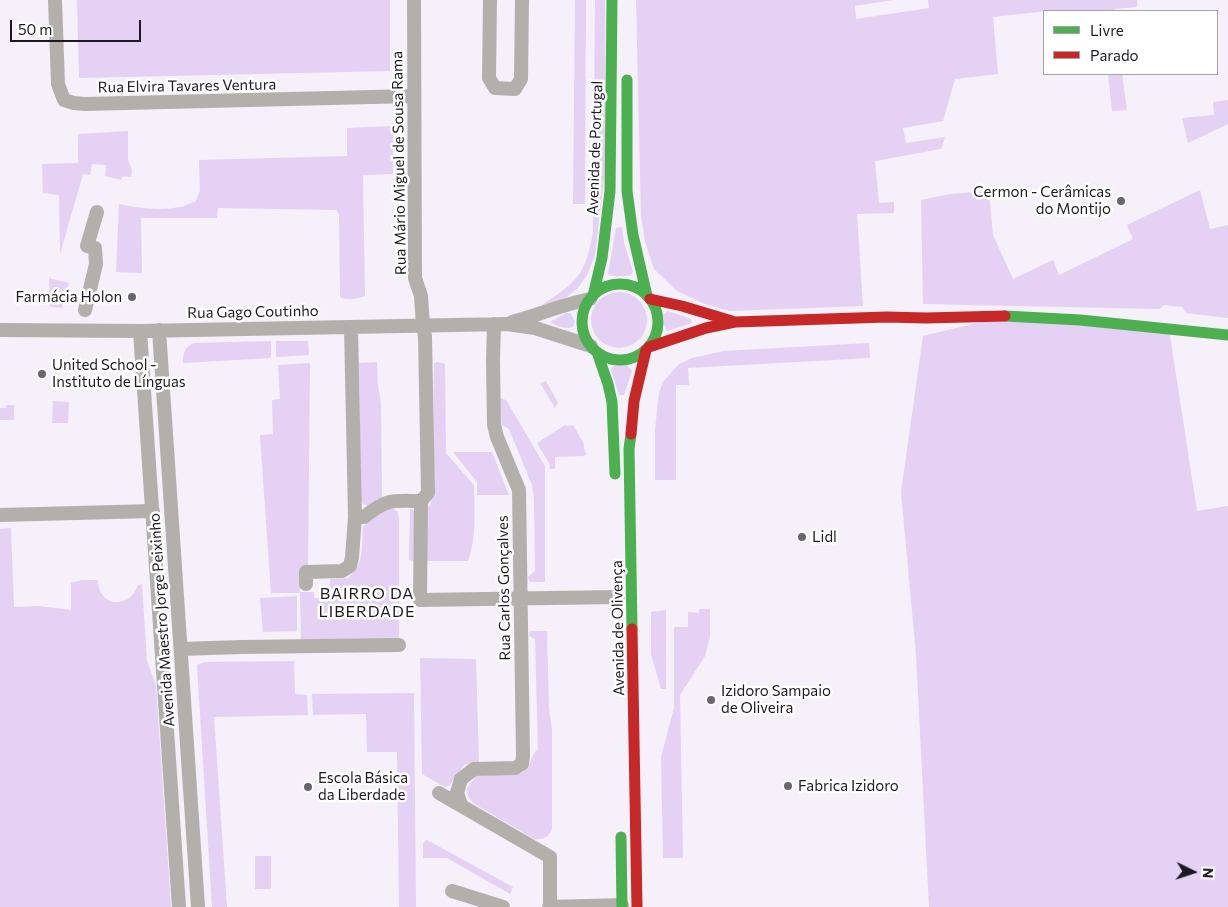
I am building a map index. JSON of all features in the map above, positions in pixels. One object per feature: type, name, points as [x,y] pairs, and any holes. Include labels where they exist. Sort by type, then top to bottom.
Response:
[{"type":"main road","name":"Avenida de Portugal","points":[[592,298],[602,258],[610,191],[612,0]]},
{"type":"main road","name":"Avenida de Portugal","points":[[627,68],[627,190],[633,235],[649,297]]},
{"type":"main road","points":[[616,484],[612,402],[608,384],[594,349],[585,336],[583,323],[584,311],[592,298],[602,289],[614,285],[632,287],[649,297],[735,322]]},
{"type":"main road","points":[[647,349],[656,336],[658,323],[656,311],[649,297]]},
{"type":"main road","points":[[594,349],[606,358],[626,360],[637,356],[647,349],[706,328],[735,322],[887,316],[926,318],[1006,316],[1080,320],[1228,335]]},
{"type":"main road","name":"Avenida de Olivença","points":[[636,907],[629,449],[634,400],[647,349]]},
{"type":"main road","points":[[621,826],[622,906]]},
{"type":"street","name":"Rua Elvira Tavares Ventura","points":[[55,0],[58,84],[64,100],[74,103],[413,96]]},
{"type":"street","name":"Rua Mário Miguel de Sousa Rama","points":[[414,0],[415,278],[421,296],[425,336],[428,493],[420,501],[420,600],[521,598]]},
{"type":"street","points":[[490,0],[490,78],[495,88],[515,89],[521,79],[522,0]]},
{"type":"street","points":[[85,310],[96,264],[95,248],[87,246],[96,212]]},
{"type":"street","name":"Rua Gago Coutinho","points":[[500,324],[552,311],[569,303],[592,298]]},
{"type":"street","name":"Rua Gago Coutinho","points":[[0,330],[140,331],[500,324],[535,328],[594,349]]},
{"type":"street","name":"Rua Carlos Gonçalves","points":[[461,805],[457,793],[461,780],[474,769],[515,768],[522,764],[524,756],[519,490],[494,425],[493,362],[500,324]]},
{"type":"street","points":[[306,584],[306,572],[342,571],[350,566],[352,557],[354,517],[351,327]]},
{"type":"street","name":"Avenida Maestro Jorge Peixinho","points":[[159,330],[198,907]]},
{"type":"street","name":"Avenida Maestro Jorge Peixinho","points":[[140,331],[179,907]]},
{"type":"street","points":[[354,517],[364,518],[389,501],[420,501]]},
{"type":"street","points":[[0,515],[153,511]]},
{"type":"street","points":[[521,598],[618,596]]},
{"type":"street","points":[[181,649],[399,645]]},
{"type":"street","points":[[440,792],[550,857],[550,907],[622,906]]},
{"type":"street","points":[[452,891],[503,907]]},
{"type":"shaded area","points":[[77,0],[390,0],[390,71],[79,78]]},
{"type":"shaded area","points":[[575,0],[586,0],[585,204],[573,204]]},
{"type":"shaded area","points":[[595,0],[605,0],[605,170],[595,255],[587,275],[577,289],[564,299],[543,308],[543,304],[565,289],[578,275],[587,257],[593,232]]},
{"type":"shaded area","points":[[636,0],[893,0],[855,6],[856,19],[929,8],[928,0],[1137,0],[1137,7],[1115,10],[1043,10],[1043,12],[993,17],[998,74],[955,79],[943,121],[903,128],[906,143],[945,137],[941,149],[875,161],[879,203],[894,202],[894,213],[857,214],[863,306],[730,311],[705,304],[677,291],[654,269],[645,241],[641,217]]},
{"type":"shaded area","points":[[1108,75],[1122,75],[1127,110],[1112,111]]},
{"type":"shaded area","points":[[1228,100],[1228,124],[1188,143],[1182,118],[1214,115],[1213,102]]},
{"type":"shaded area","points":[[393,126],[393,174],[363,175],[365,296],[352,299],[340,297],[339,214],[336,210],[218,208],[217,218],[141,218],[142,273],[116,272],[119,204],[141,208],[165,209],[195,202],[200,191],[199,160],[347,156],[347,128]]},
{"type":"shaded area","points":[[128,131],[128,160],[132,170],[131,177],[123,176],[121,180],[105,176],[106,165],[92,164],[90,175],[83,174],[60,254],[59,195],[43,193],[42,164],[78,163],[78,134]]},
{"type":"shaded area","points":[[1200,190],[1210,229],[1228,225],[1228,318],[1186,313],[1182,307],[1164,305],[1159,309],[923,304],[921,200],[950,194],[989,191],[993,235],[1013,279],[1053,260],[1059,275],[1133,239],[1127,225]]},
{"type":"shaded area","points":[[622,227],[624,243],[633,271],[631,275],[613,276],[608,274],[616,228]]},
{"type":"shaded area","points":[[49,278],[69,283],[62,308],[50,307]]},
{"type":"shaded area","points":[[613,292],[625,292],[639,300],[647,314],[645,331],[639,340],[625,348],[613,348],[603,343],[596,336],[591,326],[591,314],[596,304],[603,297]]},
{"type":"shaded area","points":[[668,311],[691,319],[692,323],[667,331],[664,326],[663,315]]},
{"type":"shaded area","points":[[566,313],[570,313],[575,321],[573,327],[564,328],[550,322]]},
{"type":"shaded area","points":[[1006,316],[1169,329],[1197,511],[1228,506],[1228,907],[929,907],[916,655],[901,492],[923,336]]},
{"type":"shaded area","points":[[271,341],[271,358],[183,363],[185,351],[194,343]]},
{"type":"shaded area","points":[[276,341],[308,341],[309,355],[276,357]]},
{"type":"shaded area","points":[[869,343],[870,358],[688,368],[689,385],[676,385],[676,480],[655,480],[655,429],[659,393],[663,382],[679,364],[692,358],[724,351]]},
{"type":"shaded area","points":[[377,362],[381,403],[382,497],[368,506],[361,501],[359,363]]},
{"type":"shaded area","points":[[436,362],[444,363],[445,365],[446,453],[474,485],[474,533],[468,561],[427,561],[427,510],[433,498],[434,364]]},
{"type":"shaded area","points":[[310,363],[308,566],[300,567],[300,592],[314,592],[314,598],[330,598],[330,579],[348,578],[360,561],[363,527],[379,512],[393,509],[398,512],[399,518],[399,639],[301,641],[300,593],[271,593],[260,435],[273,434],[272,400],[280,399],[278,365]]},
{"type":"shaded area","points":[[615,365],[627,365],[632,371],[624,395],[619,395],[611,369]]},
{"type":"shaded area","points":[[546,381],[558,403],[555,408],[540,383]]},
{"type":"shaded area","points":[[500,398],[506,400],[545,466],[545,582],[531,582],[528,577],[535,571],[534,499],[532,485],[509,429],[502,425]]},
{"type":"shaded area","points":[[53,401],[69,402],[68,423],[52,423]]},
{"type":"shaded area","points":[[6,405],[14,405],[14,420],[0,420],[0,408],[6,408]]},
{"type":"shaded area","points":[[565,425],[573,425],[583,442],[586,455],[555,457],[555,469],[550,469],[549,463],[537,443]]},
{"type":"shaded area","points":[[453,452],[492,452],[509,495],[477,495],[477,482]]},
{"type":"shaded area","points":[[410,509],[415,512],[415,561],[409,560]]},
{"type":"shaded area","points":[[11,528],[14,607],[39,606],[71,610],[71,583],[82,580],[98,580],[99,589],[103,596],[115,602],[122,602],[128,599],[138,585],[142,584],[147,661],[156,685],[171,907],[0,907],[0,529]]},
{"type":"shaded area","points":[[297,596],[297,631],[263,632],[260,598]]},
{"type":"shaded area","points":[[699,609],[710,609],[710,637],[705,656],[680,695],[683,858],[663,858],[661,757],[674,708],[674,627],[688,627],[688,612],[699,613]]},
{"type":"shaded area","points":[[666,610],[666,689],[661,689],[651,654],[651,612]]},
{"type":"shaded area","points":[[530,631],[547,631],[549,708],[552,731],[552,829],[547,836],[537,839],[473,803],[468,796],[467,788],[476,776],[522,773],[538,749],[535,639],[529,636]]},
{"type":"shaded area","points":[[420,658],[476,659],[479,763],[465,764],[449,786],[445,787],[422,774]]},
{"type":"shaded area","points":[[294,661],[295,694],[307,695],[308,715],[214,717],[227,907],[212,907],[197,665],[205,662]]},
{"type":"shaded area","points":[[414,693],[416,907],[399,907],[397,752],[367,752],[366,714],[313,715],[312,694]]},
{"type":"shaded area","points":[[427,840],[513,887],[510,894],[447,858],[423,858],[423,843]]},
{"type":"shaded area","points":[[255,856],[271,856],[271,889],[255,889]]},
{"type":"traffic: fast","points":[[593,296],[602,258],[610,191],[612,0]]},
{"type":"traffic: fast","points":[[627,80],[627,191],[633,235],[647,296]]},
{"type":"traffic: fast","points":[[620,284],[634,287],[647,295],[655,308],[658,322],[655,336],[647,349],[634,357],[620,360],[606,357],[593,349],[585,336],[582,322],[585,308],[593,295],[606,287],[620,284]]},
{"type":"traffic: fast","points":[[1005,316],[1080,320],[1228,335]]},
{"type":"traffic: fast","points":[[597,352],[612,402],[615,474]]},
{"type":"traffic: fast","points":[[631,434],[629,449],[632,629]]},
{"type":"traffic: fast","points":[[621,837],[622,907]]},
{"type":"traffic: jam","points":[[650,299],[682,306],[732,321]]},
{"type":"traffic: jam","points":[[649,347],[706,328],[735,322],[887,317],[1005,316]]},
{"type":"traffic: jam","points":[[631,434],[634,401],[646,350]]},
{"type":"traffic: jam","points":[[632,629],[637,907]]},
{"type":"place","name":"Cermon - Cerâmicas do Montijo","points":[[1121,201]]},
{"type":"place","name":"Farmácia Holon","points":[[132,297]]},
{"type":"place","name":"United School - Instituto de Línguas","points":[[42,374]]},
{"type":"place","name":"Lidl","points":[[802,537]]},
{"type":"place","name":"Izidoro Sampaio de Oliveira","points":[[711,700]]},
{"type":"place","name":"Fabrica Izidoro","points":[[788,786]]},
{"type":"place","name":"Escola Básica da Liberdade","points":[[308,787]]},
{"type":"district","name":"BAIRRO DA LIBERDADE","points":[[367,603]]}]
